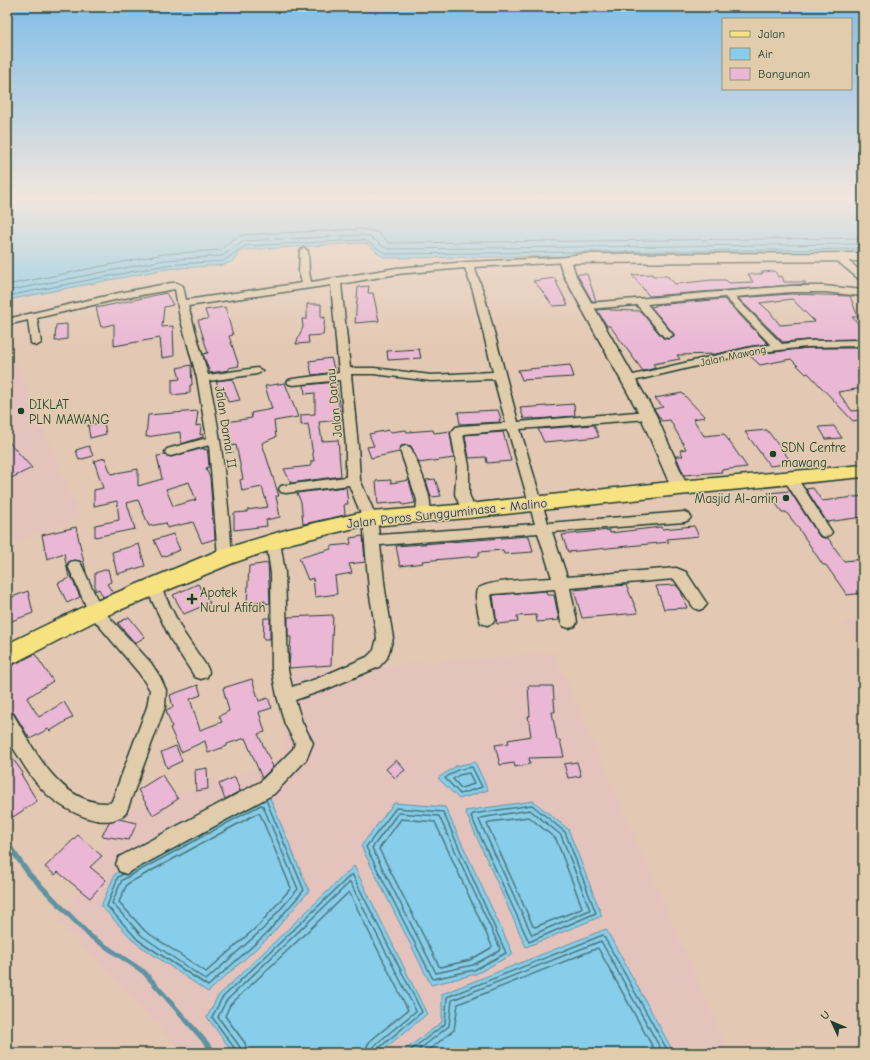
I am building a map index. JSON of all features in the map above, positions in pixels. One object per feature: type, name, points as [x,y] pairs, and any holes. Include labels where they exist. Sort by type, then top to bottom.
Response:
[{"type":"main road","name":"Jalan Poros Sungguminasa - Malino","points":[[7,655],[95,611],[225,556],[273,541],[323,528],[370,519],[468,511],[679,488],[863,471]]},
{"type":"street","points":[[304,252],[306,280]]},
{"type":"street","points":[[838,257],[863,278]]},
{"type":"street","points":[[188,303],[306,280],[340,281],[403,270],[468,265],[610,258],[863,257]]},
{"type":"street","points":[[569,260],[566,262],[566,266],[570,276],[648,415],[679,488]]},
{"type":"street","points":[[468,265],[478,291],[499,375],[535,503],[561,582],[569,622]]},
{"type":"street","name":"Jalan Danau","points":[[285,696],[356,670],[373,662],[381,653],[385,638],[377,590],[370,519],[353,480],[352,446],[345,373],[340,281]]},
{"type":"street","name":"Jalan Damai II","points":[[32,316],[171,286],[177,286],[180,288],[188,303],[188,329],[196,347],[203,379],[220,489],[225,556]]},
{"type":"street","points":[[588,306],[727,294],[807,289],[863,293]]},
{"type":"street","points":[[727,294],[779,347]]},
{"type":"street","points":[[640,302],[668,335]]},
{"type":"street","points":[[7,322],[32,316],[36,343]]},
{"type":"street","name":"Jalan Mawang","points":[[629,379],[709,362],[746,352],[779,347],[863,342]]},
{"type":"street","points":[[203,379],[258,371]]},
{"type":"street","points":[[293,382],[345,373],[374,371],[431,378],[499,375]]},
{"type":"street","points":[[468,511],[462,494],[463,466],[457,431],[466,429],[648,415]]},
{"type":"street","points":[[171,452],[213,440]]},
{"type":"street","points":[[406,450],[424,500],[424,514]]},
{"type":"street","points":[[790,478],[825,532]]},
{"type":"street","points":[[286,489],[353,480]]},
{"type":"street","points":[[372,541],[684,517]]},
{"type":"street","points":[[126,864],[267,788],[277,780],[300,754],[304,743],[294,724],[285,696],[280,670],[278,573],[273,541]]},
{"type":"street","points":[[7,719],[45,782],[65,799],[86,809],[100,812],[111,812],[119,808],[156,707],[158,690],[145,668],[95,611],[75,566]]},
{"type":"street","points":[[487,619],[483,597],[484,592],[489,589],[676,573],[681,576],[699,604]]},
{"type":"street","points":[[153,586],[177,636],[201,672]]},
{"type":"shaded area","name":"DIKLAT PLN MAWANG","points":[[14,359],[81,519],[7,545],[7,361]]},
{"type":"shaded area","points":[[863,616],[863,650],[844,623]]},
{"type":"shaded area","points":[[554,653],[729,1053],[183,1053],[60,922],[123,812],[284,760],[283,674]]},
{"type":"water","points":[[7,247],[288,247],[245,250],[239,253],[233,261],[224,265],[166,269],[7,300]]},
{"type":"water","points":[[372,247],[863,247],[863,253],[388,258],[380,255]]},
{"type":"water","points":[[475,762],[488,790],[459,799],[438,778],[456,766]]},
{"type":"water","points":[[267,791],[309,891],[270,936],[208,992],[136,943],[101,906],[115,874]]},
{"type":"water","points":[[533,801],[568,829],[602,916],[526,947],[465,811]]},
{"type":"water","points":[[394,803],[445,807],[513,954],[476,974],[431,985],[361,846]]},
{"type":"water","points":[[354,866],[427,1014],[379,1053],[233,1053],[207,1017],[218,996]]},
{"type":"water","points":[[606,929],[674,1053],[401,1053],[442,1022],[442,994]]},
{"type":"building","points":[[775,271],[778,277],[782,276],[784,282],[805,282],[806,284],[649,296],[632,275],[652,274],[653,276],[667,276],[675,284],[712,280],[726,280],[729,283],[753,282],[748,274],[762,274],[762,272]]},
{"type":"building","points":[[577,274],[587,274],[596,301],[592,301]]},
{"type":"building","points":[[555,278],[568,305],[553,306],[533,281]]},
{"type":"building","points":[[369,286],[368,293],[373,293],[379,321],[355,323],[358,287]]},
{"type":"building","points":[[166,293],[173,305],[164,307],[162,327],[173,326],[174,356],[162,358],[160,338],[114,346],[114,324],[101,327],[96,308]]},
{"type":"building","points":[[791,294],[850,296],[858,317],[852,317],[863,329],[863,339],[783,342],[738,298]],"holes":[[[792,299],[815,322],[780,325],[770,312],[760,303]]]},
{"type":"building","points":[[724,299],[768,344],[716,354],[677,355],[680,359],[653,364],[656,368],[643,371],[610,326],[607,326],[597,310],[610,309],[640,311],[663,338],[668,339],[674,336],[674,334],[651,307],[656,306],[655,305]]},
{"type":"building","points":[[307,304],[321,304],[321,318],[325,317],[323,335],[308,336],[309,343],[296,344],[303,327],[302,319],[307,319]]},
{"type":"building","points":[[225,307],[233,335],[229,336],[239,366],[228,368],[229,370],[210,373],[203,354],[208,353],[198,320],[208,319],[205,310]]},
{"type":"building","points":[[67,324],[67,339],[55,341],[56,325]]},
{"type":"building","points":[[807,348],[863,348],[863,388],[838,392],[852,411],[863,410],[863,419],[853,421],[808,373],[806,374],[791,359],[760,365],[749,355]]},
{"type":"building","points":[[419,349],[421,358],[388,360],[387,351]]},
{"type":"building","points":[[331,358],[335,372],[312,375],[309,361]]},
{"type":"building","points":[[191,365],[192,385],[190,385],[190,393],[172,395],[172,380],[180,379],[177,368]]},
{"type":"building","points":[[570,365],[574,377],[522,380],[518,370]]},
{"type":"building","points":[[232,379],[240,400],[228,402],[225,391],[221,393],[216,381]]},
{"type":"building","points":[[336,382],[341,420],[319,422],[322,441],[338,440],[341,476],[291,483],[284,469],[311,466],[311,461],[314,461],[308,424],[301,425],[301,415],[315,414],[315,393],[305,394],[304,385]]},
{"type":"building","points":[[285,383],[298,417],[274,421],[276,437],[262,443],[279,496],[276,496],[280,517],[266,520],[267,526],[234,530],[234,513],[247,512],[247,510],[268,507],[262,487],[242,491],[240,480],[243,479],[236,445],[231,446],[227,422],[252,418],[251,413],[272,409],[265,386]]},
{"type":"building","points":[[682,393],[705,417],[693,419],[704,436],[724,434],[747,467],[721,470],[722,472],[684,475],[676,456],[683,456],[680,450],[686,449],[670,420],[662,421],[654,409],[663,407],[655,398]]},
{"type":"building","points":[[574,404],[575,416],[535,419],[524,419],[520,408]]},
{"type":"building","points":[[498,410],[501,419],[499,419],[500,422],[460,424],[458,412]]},
{"type":"building","points":[[198,411],[196,426],[201,425],[200,435],[203,434],[203,437],[181,444],[180,432],[146,437],[148,415]]},
{"type":"building","points":[[104,422],[106,434],[90,438],[88,425]]},
{"type":"building","points":[[594,425],[599,437],[544,442],[538,429]]},
{"type":"building","points":[[834,426],[842,438],[826,439],[819,427]]},
{"type":"building","points":[[389,430],[390,432],[406,430],[407,432],[433,430],[434,433],[451,431],[450,433],[454,458],[419,463],[411,446],[406,445],[401,446],[399,452],[371,458],[367,447],[374,446],[369,434]]},
{"type":"building","points":[[767,430],[792,463],[770,466],[745,432]]},
{"type":"building","points":[[503,432],[511,461],[487,463],[486,457],[469,458],[465,435]]},
{"type":"building","points":[[7,440],[32,468],[7,480]]},
{"type":"building","points":[[89,446],[93,456],[79,460],[76,450]]},
{"type":"building","points":[[204,448],[204,450],[207,449],[209,467],[206,468],[210,478],[213,517],[211,518],[214,524],[215,539],[202,543],[193,522],[167,528],[166,523],[149,526],[138,500],[127,503],[135,529],[95,537],[95,525],[119,520],[117,501],[94,506],[94,490],[103,488],[94,461],[105,458],[111,474],[138,469],[138,486],[162,479],[157,456],[165,455],[171,457]],"holes":[[[189,482],[196,500],[173,506],[166,489]]]},
{"type":"building","points":[[435,479],[441,496],[431,497],[426,480]]},
{"type":"building","points":[[391,480],[391,483],[409,480],[415,503],[403,505],[402,502],[378,504],[376,481]]},
{"type":"building","points":[[346,487],[348,504],[344,504],[345,515],[303,524],[301,502],[297,493]]},
{"type":"building","points":[[813,488],[822,501],[863,496],[863,517],[827,522],[806,489]]},
{"type":"building","points":[[790,491],[819,536],[828,538],[844,561],[863,559],[863,593],[847,595],[826,565],[823,565],[797,526],[786,512],[782,512],[768,493]]},
{"type":"building","points":[[694,526],[699,536],[667,539],[669,542],[568,552],[562,535],[609,530],[610,533],[661,527],[662,529]]},
{"type":"building","points":[[76,527],[86,572],[80,561],[69,561],[67,567],[80,597],[67,603],[58,583],[69,578],[64,553],[47,559],[42,535]]},
{"type":"building","points":[[173,534],[180,550],[162,557],[154,540]]},
{"type":"building","points":[[363,536],[365,562],[349,564],[352,573],[335,576],[337,594],[315,597],[313,578],[308,580],[299,558],[331,549],[331,546],[351,544],[350,538]]},
{"type":"building","points":[[529,536],[533,552],[504,554],[503,550],[479,552],[479,556],[422,561],[423,563],[400,566],[396,546]]},
{"type":"building","points":[[139,544],[145,566],[117,574],[112,552]]},
{"type":"building","points":[[268,563],[270,603],[265,604],[265,601],[247,603],[249,566]]},
{"type":"building","points":[[108,569],[111,582],[107,584],[113,593],[103,597],[99,589],[95,591],[95,573]]},
{"type":"building","name":"Apotek Nurul Afifah","points":[[198,584],[210,603],[184,614],[173,595]]},
{"type":"building","points":[[626,585],[638,613],[582,618],[574,590]]},
{"type":"building","points":[[676,585],[681,591],[687,608],[664,609],[656,586]]},
{"type":"building","points":[[28,591],[33,613],[9,622],[7,599]]},
{"type":"building","points":[[546,591],[547,595],[554,595],[559,620],[537,622],[536,615],[517,616],[518,622],[497,624],[493,595]]},
{"type":"building","points":[[333,615],[331,665],[289,668],[291,637],[288,637],[288,617]]},
{"type":"building","points":[[129,617],[145,637],[135,643],[118,623]]},
{"type":"building","points":[[264,618],[270,618],[270,639],[263,639]]},
{"type":"building","points":[[35,654],[53,681],[27,698],[39,717],[64,702],[73,717],[50,731],[48,729],[30,739],[14,713],[7,710],[7,668]]},
{"type":"building","points":[[252,679],[259,701],[268,698],[272,708],[259,712],[265,732],[258,734],[273,767],[262,778],[245,738],[227,744],[227,746],[208,753],[205,741],[181,752],[170,728],[172,727],[166,710],[173,707],[170,695],[198,685],[201,695],[190,699],[200,730],[222,722],[219,716],[229,711],[223,688]]},
{"type":"building","points":[[528,686],[553,686],[555,712],[552,712],[557,740],[560,740],[564,757],[529,758],[530,764],[515,767],[514,763],[500,765],[495,745],[509,743],[508,740],[531,736],[528,716],[530,716]]},
{"type":"building","points":[[7,740],[12,749],[8,752],[23,773],[21,774],[37,801],[13,817],[7,808]]},
{"type":"building","points":[[176,746],[182,761],[167,768],[161,752]]},
{"type":"building","points":[[396,760],[405,770],[395,778],[386,769]]},
{"type":"building","points":[[577,762],[581,776],[568,778],[564,764]]},
{"type":"building","points":[[207,768],[208,789],[196,791],[195,770]]},
{"type":"building","points":[[162,775],[178,799],[153,815],[138,790]]},
{"type":"building","points":[[235,777],[240,791],[225,799],[219,784]]},
{"type":"building","points":[[119,819],[137,823],[129,840],[102,836],[109,822]]},
{"type":"building","points":[[78,835],[102,856],[90,867],[106,880],[90,898],[58,872],[55,875],[45,867]]},
{"type":"waterway","points":[[7,843],[29,874],[90,936],[144,972],[215,1053]]},
{"type":"place","name":"DIKLAT PLN MAWANG","points":[[21,411]]},
{"type":"place","name":"SDN Centre mawang","points":[[773,454]]},
{"type":"place","name":"Masjid Al-amin","points":[[786,498]]},
{"type":"place","name":"Apotek Nurul Afifah","points":[[192,599]]}]
